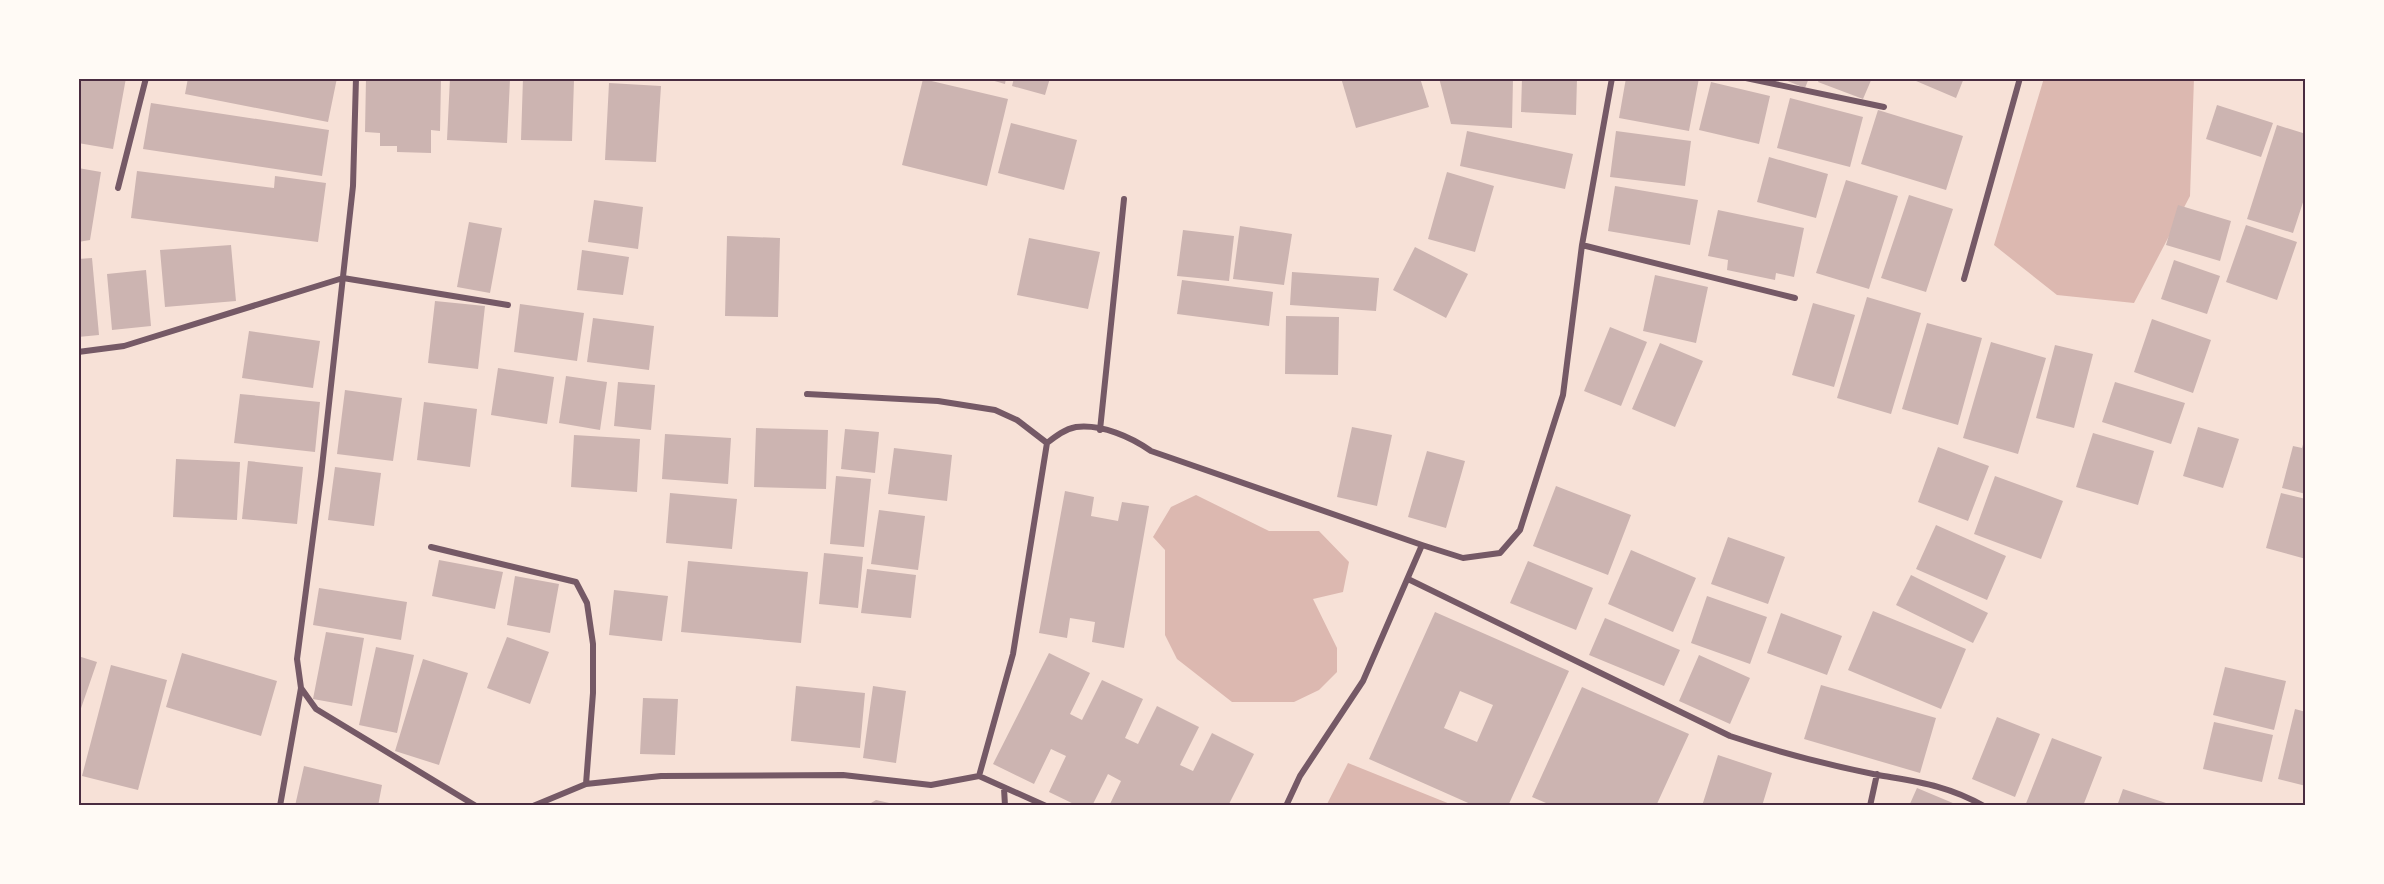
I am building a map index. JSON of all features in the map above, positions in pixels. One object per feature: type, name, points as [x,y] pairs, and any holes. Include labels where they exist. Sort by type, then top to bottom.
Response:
[{"type":"street","points":[[118,188],[146,78]]},
{"type":"street","points":[[279,806],[301,688],[297,659],[321,476],[353,186],[356,78]]},
{"type":"street","points":[[979,776],[1013,654],[1047,442],[1061,432],[1077,427],[1100,430],[1137,441],[1151,451],[1464,558],[1500,553],[1520,530],[1563,395],[1582,245],[1612,78]]},
{"type":"street","points":[[1746,78],[1884,107]]},
{"type":"street","points":[[1964,279],[2020,78]]},
{"type":"street","points":[[1100,430],[1124,199]]},
{"type":"street","points":[[1582,245],[1795,298]]},
{"type":"street","points":[[78,352],[124,346],[343,278],[508,305]]},
{"type":"street","points":[[807,394],[938,401],[995,411],[1017,420],[1047,442]]},
{"type":"street","points":[[1286,806],[1300,776],[1363,681],[1422,545]]},
{"type":"street","points":[[431,547],[576,582],[587,603],[592,644],[592,693],[586,784]]},
{"type":"street","points":[[1408,579],[1730,736],[1775,751],[1932,784],[1966,796],[1984,806]]},
{"type":"street","points":[[301,688],[316,709],[476,806]]},
{"type":"street","points":[[533,806],[586,784],[661,776],[774,774],[843,775],[931,785],[979,776],[1046,806]]},
{"type":"street","points":[[1870,806],[1877,774]]},
{"type":"street","points":[[1004,788],[1005,806]]},
{"type":"shaded area","points":[[2044,78],[2194,78],[2190,196],[2134,303],[2057,295],[1994,245]]},
{"type":"shaded area","points":[[1196,495],[1269,531],[1319,531],[1349,562],[1343,592],[1313,599],[1337,648],[1337,672],[1319,690],[1294,702],[1232,702],[1177,659],[1165,635],[1165,550],[1153,537],[1171,507]]},
{"type":"shaded area","points":[[1348,763],[1455,806],[1326,806]]},
{"type":"building","points":[[78,78],[126,78],[113,149],[78,143]]},
{"type":"building","points":[[188,78],[337,78],[328,122],[185,94]]},
{"type":"building","points":[[366,78],[441,79],[440,131],[431,130],[431,153],[397,152],[397,146],[380,146],[380,133],[365,132]]},
{"type":"building","points":[[450,78],[510,79],[507,143],[447,140]]},
{"type":"building","points":[[523,78],[574,80],[572,141],[521,140]]},
{"type":"building","points":[[984,78],[1006,78],[1005,84]]},
{"type":"building","points":[[1014,78],[1050,78],[1045,95],[1012,86]]},
{"type":"building","points":[[1341,78],[1420,78],[1429,107],[1356,128]]},
{"type":"building","points":[[1439,78],[1513,78],[1512,128],[1451,124]]},
{"type":"building","points":[[1522,78],[1577,78],[1576,115],[1521,112]]},
{"type":"building","points":[[1626,78],[1699,78],[1689,131],[1619,118]]},
{"type":"building","points":[[1780,78],[1809,78],[1805,88]]},
{"type":"building","points":[[1820,78],[1872,78],[1863,99],[1818,82]]},
{"type":"building","points":[[1909,78],[1964,78],[1956,98]]},
{"type":"building","points":[[923,79],[1008,99],[987,186],[902,165]]},
{"type":"building","points":[[1711,82],[1770,96],[1759,144],[1699,130]]},
{"type":"building","points":[[609,83],[661,86],[656,162],[605,160]]},
{"type":"building","points":[[1790,98],[1863,117],[1850,167],[1777,148]]},
{"type":"building","points":[[151,103],[329,130],[322,176],[143,149]]},
{"type":"building","points":[[2217,105],[2273,123],[2261,157],[2206,139]]},
{"type":"building","points":[[1878,110],[1963,136],[1946,190],[1861,164]]},
{"type":"building","points":[[1011,123],[1077,140],[1064,190],[998,173]]},
{"type":"building","points":[[2277,125],[2306,134],[2306,193],[2293,233],[2247,219]]},
{"type":"building","points":[[1467,131],[1573,154],[1565,189],[1460,166]]},
{"type":"building","points":[[1616,131],[1691,141],[1685,186],[1610,177]]},
{"type":"building","points":[[1769,157],[1828,174],[1816,218],[1757,202]]},
{"type":"building","points":[[78,168],[101,172],[90,240],[78,242]]},
{"type":"building","points":[[137,171],[274,188],[275,176],[326,183],[318,242],[131,218]]},
{"type":"building","points":[[1447,172],[1494,186],[1475,252],[1428,239]]},
{"type":"building","points":[[1846,180],[1898,196],[1869,289],[1816,273]]},
{"type":"building","points":[[1615,186],[1698,200],[1690,245],[1608,231]]},
{"type":"building","points":[[1909,195],[1953,209],[1926,292],[1881,278]]},
{"type":"building","points":[[594,200],[643,207],[638,249],[588,242]]},
{"type":"building","points":[[2178,205],[2231,221],[2220,261],[2166,245]]},
{"type":"building","points":[[1718,210],[1804,228],[1794,277],[1776,273],[1775,280],[1727,270],[1728,260],[1708,256]]},
{"type":"building","points":[[469,222],[502,228],[490,293],[457,287]]},
{"type":"building","points":[[2246,225],[2297,242],[2277,300],[2226,282]]},
{"type":"building","points":[[1240,226],[1292,234],[1284,285],[1233,279]]},
{"type":"building","points":[[1183,230],[1234,236],[1229,281],[1177,276]]},
{"type":"building","points":[[727,236],[780,238],[778,317],[725,316]]},
{"type":"building","points":[[1029,238],[1100,252],[1088,309],[1017,295]]},
{"type":"building","points":[[231,245],[236,301],[165,307],[160,250]]},
{"type":"building","points":[[1415,247],[1468,274],[1446,318],[1393,290]]},
{"type":"building","points":[[582,250],[629,257],[623,295],[577,290]]},
{"type":"building","points":[[92,258],[99,335],[78,337],[78,259]]},
{"type":"building","points":[[2174,260],[2220,276],[2207,314],[2161,299]]},
{"type":"building","points":[[146,270],[151,326],[112,330],[107,274]]},
{"type":"building","points":[[1292,272],[1379,278],[1376,311],[1290,305]]},
{"type":"building","points":[[1655,275],[1708,287],[1696,343],[1643,331]]},
{"type":"building","points":[[1182,280],[1273,292],[1269,326],[1177,314]]},
{"type":"building","points":[[1867,297],[1921,313],[1891,414],[1837,398]]},
{"type":"building","points":[[435,301],[485,306],[478,369],[428,363]]},
{"type":"building","points":[[1813,303],[1855,315],[1834,387],[1792,375]]},
{"type":"building","points":[[520,304],[584,313],[577,361],[514,352]]},
{"type":"building","points":[[1286,316],[1339,317],[1338,375],[1285,374]]},
{"type":"building","points":[[593,318],[654,326],[649,370],[587,362]]},
{"type":"building","points":[[2152,319],[2211,340],[2193,393],[2134,372]]},
{"type":"building","points":[[1927,323],[1982,338],[1958,425],[1902,409]]},
{"type":"building","points":[[1610,327],[1647,342],[1621,406],[1584,391]]},
{"type":"building","points":[[249,331],[320,341],[313,388],[242,378]]},
{"type":"building","points":[[1991,342],[2046,358],[2018,454],[1963,438]]},
{"type":"building","points":[[1660,343],[1703,361],[1675,427],[1632,409]]},
{"type":"building","points":[[2055,345],[2093,354],[2074,428],[2036,418]]},
{"type":"building","points":[[498,368],[554,377],[547,424],[491,415]]},
{"type":"building","points":[[566,376],[607,382],[600,430],[559,423]]},
{"type":"building","points":[[618,382],[655,385],[651,430],[614,426]]},
{"type":"building","points":[[2115,382],[2185,403],[2171,444],[2102,422]]},
{"type":"building","points":[[345,390],[402,398],[393,461],[337,454]]},
{"type":"building","points":[[240,394],[320,402],[315,452],[234,443]]},
{"type":"building","points":[[424,402],[477,409],[470,467],[417,460]]},
{"type":"building","points":[[1352,427],[1392,435],[1377,506],[1337,497]]},
{"type":"building","points":[[2198,427],[2239,439],[2223,488],[2183,476]]},
{"type":"building","points":[[756,428],[828,430],[826,489],[754,487]]},
{"type":"building","points":[[845,429],[879,432],[875,473],[841,469]]},
{"type":"building","points":[[2093,433],[2154,451],[2138,505],[2076,487]]},
{"type":"building","points":[[665,434],[731,438],[728,484],[662,479]]},
{"type":"building","points":[[574,435],[640,439],[637,492],[571,487]]},
{"type":"building","points":[[2305,437],[2306,494],[2282,488],[2293,446],[2302,448]]},
{"type":"building","points":[[1938,447],[1989,466],[1968,521],[1918,502]]},
{"type":"building","points":[[894,448],[952,455],[947,501],[888,494]]},
{"type":"building","points":[[1427,451],[1465,461],[1446,528],[1408,517]]},
{"type":"building","points":[[176,459],[240,462],[237,520],[173,517]]},
{"type":"building","points":[[248,461],[303,467],[297,524],[242,519]]},
{"type":"building","points":[[335,467],[381,473],[374,526],[328,520]]},
{"type":"building","points":[[836,476],[871,479],[864,547],[830,544]]},
{"type":"building","points":[[1995,476],[2063,501],[2041,559],[1974,534]]},
{"type":"building","points":[[1556,486],[1631,515],[1608,575],[1533,546]]},
{"type":"building","points":[[1065,491],[1094,497],[1091,516],[1118,521],[1122,502],[1149,506],[1124,648],[1092,642],[1095,622],[1070,618],[1067,638],[1039,633]]},
{"type":"building","points":[[670,493],[737,499],[732,549],[666,543]]},
{"type":"building","points":[[2281,493],[2306,499],[2306,559],[2266,548]]},
{"type":"building","points":[[879,510],[925,516],[918,570],[871,564]]},
{"type":"building","points":[[1936,525],[2006,556],[1987,600],[1916,569]]},
{"type":"building","points":[[1728,537],[1785,557],[1768,604],[1711,584]]},
{"type":"building","points":[[1631,550],[1696,578],[1673,632],[1608,604]]},
{"type":"building","points":[[824,553],[863,557],[858,608],[819,604]]},
{"type":"building","points":[[439,560],[503,572],[495,609],[432,596]]},
{"type":"building","points":[[688,561],[808,572],[801,643],[681,632]]},
{"type":"building","points":[[1528,561],[1593,588],[1576,630],[1510,603]]},
{"type":"building","points":[[867,569],[916,575],[911,618],[861,613]]},
{"type":"building","points":[[1911,575],[1988,613],[1973,643],[1896,605]]},
{"type":"building","points":[[515,576],[559,584],[550,633],[507,625]]},
{"type":"building","points":[[319,588],[407,602],[401,640],[313,625]]},
{"type":"building","points":[[614,590],[668,596],[662,641],[609,635]]},
{"type":"building","points":[[1707,596],[1767,617],[1750,664],[1691,643]]},
{"type":"building","points":[[1873,611],[1966,649],[1941,709],[1848,670]]},
{"type":"building","points":[[1435,612],[1569,671],[1508,806],[1475,806],[1369,759]],"holes":[[[1460,691],[1493,705],[1477,742],[1444,728]]]},
{"type":"building","points":[[1781,613],[1842,636],[1827,675],[1767,653]]},
{"type":"building","points":[[1605,618],[1680,650],[1664,686],[1589,655]]},
{"type":"building","points":[[326,632],[364,638],[352,706],[313,699]]},
{"type":"building","points":[[507,637],[549,652],[530,704],[487,688]]},
{"type":"building","points":[[376,647],[414,655],[397,733],[359,725]]},
{"type":"building","points":[[182,653],[277,681],[261,736],[166,707]]},
{"type":"building","points":[[1049,653],[1090,673],[1070,714],[1082,720],[1102,680],[1143,699],[1125,738],[1138,744],[1157,706],[1199,727],[1180,765],[1193,771],[1212,733],[1254,754],[1228,806],[1109,806],[1121,781],[1108,774],[1092,806],[1078,806],[1049,792],[1066,756],[1051,749],[1034,784],[993,764]]},
{"type":"building","points":[[1699,655],[1750,678],[1730,724],[1679,701]]},
{"type":"building","points":[[78,656],[97,662],[78,717]]},
{"type":"building","points":[[423,659],[468,673],[439,765],[395,751]]},
{"type":"building","points":[[111,665],[167,680],[138,790],[82,776]]},
{"type":"building","points":[[2225,667],[2286,681],[2274,730],[2213,715]]},
{"type":"building","points":[[1821,685],[1936,718],[1920,773],[1804,739]]},
{"type":"building","points":[[796,686],[865,693],[860,748],[791,741]]},
{"type":"building","points":[[873,686],[906,691],[896,763],[863,758]]},
{"type":"building","points":[[1582,687],[1689,734],[1656,806],[1553,806],[1532,797]]},
{"type":"building","points":[[643,698],[678,699],[675,755],[640,754]]},
{"type":"building","points":[[2295,709],[2306,712],[2306,786],[2278,779]]},
{"type":"building","points":[[1997,717],[2040,734],[2015,797],[1972,779]]},
{"type":"building","points":[[2214,722],[2273,735],[2262,782],[2203,769]]},
{"type":"building","points":[[2052,738],[2102,757],[2083,806],[2025,806]]},
{"type":"building","points":[[1718,755],[1772,773],[1762,806],[1702,806]]},
{"type":"building","points":[[304,766],[382,785],[378,806],[295,806]]},
{"type":"building","points":[[1917,788],[1960,806],[1909,806]]},
{"type":"building","points":[[2123,789],[2166,803],[2165,806],[2117,806]]},
{"type":"building","points":[[876,800],[898,805],[898,806],[866,806]]}]
